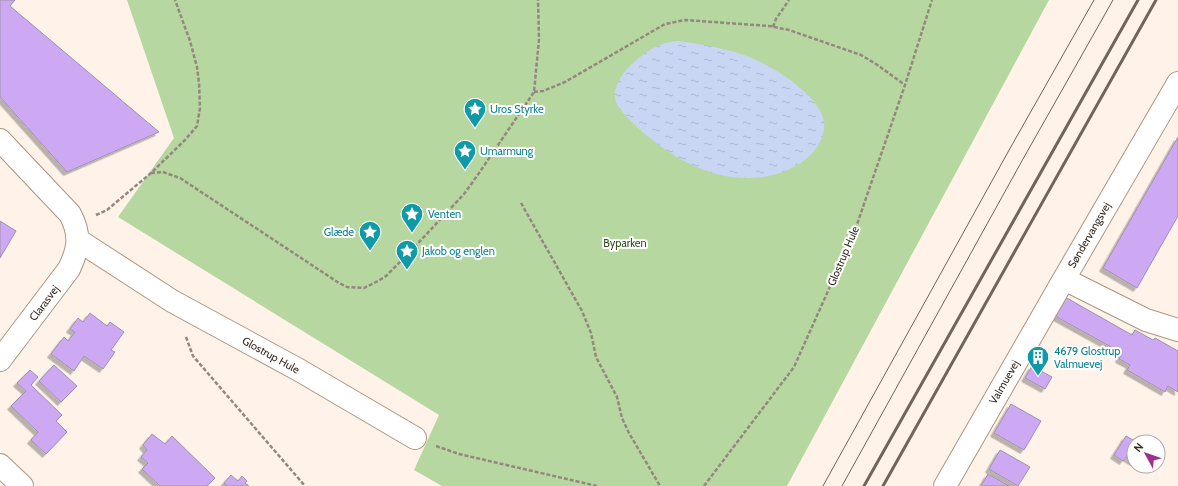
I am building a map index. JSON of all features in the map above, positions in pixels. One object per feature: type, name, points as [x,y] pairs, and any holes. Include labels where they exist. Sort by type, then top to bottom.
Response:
[{"type":"street","name":"Søndervangsvej","points":[[1178,83],[1064,279],[1146,320],[1178,330]]},
{"type":"street","name":"Glostrup Hule","points":[[0,140],[70,214],[77,233],[172,301],[299,370],[415,438]]},
{"type":"street","name":"Clarasvej","points":[[0,360],[69,269],[76,256],[77,233]]},
{"type":"street","name":"Valmuevej","points":[[945,486],[1064,279]]},
{"type":"street","points":[[0,465],[22,486]]},
{"type":"path","points":[[77,233],[107,210],[151,172],[192,133],[197,126],[199,117],[199,83],[194,55],[175,0]]},
{"type":"path","points":[[151,172],[162,172],[180,178],[332,279],[347,286],[364,288],[378,281],[393,269],[464,194],[478,176],[534,92],[539,39],[538,0]]},
{"type":"path","points":[[773,27],[776,19],[789,0]]},
{"type":"path","name":"Glostrup Hule","points":[[704,486],[794,367],[854,233],[905,85],[932,0]]},
{"type":"path","points":[[534,92],[543,91],[565,82],[664,24],[685,20],[773,27],[804,35],[861,55],[905,85]]},
{"type":"path","points":[[521,203],[582,311],[591,333],[596,357],[617,398],[622,418],[660,486]]},
{"type":"path","points":[[185,335],[194,356],[305,486]]},
{"type":"path","points":[[415,438],[459,454],[597,486]]},
{"type":"green space","name":"Byparken","points":[[127,0],[1049,0],[787,486],[442,486],[414,470],[439,415],[118,217],[174,138]]},
{"type":"water","points":[[678,41],[717,47],[745,55],[774,69],[796,84],[815,103],[821,112],[824,122],[824,132],[814,151],[793,168],[767,176],[742,178],[726,176],[696,167],[668,151],[642,132],[621,110],[616,102],[615,91],[619,81],[629,67],[648,51],[665,43]]},
{"type":"building","points":[[0,0],[15,0],[10,6],[159,132],[67,172],[0,97]]},
{"type":"building","points":[[1178,137],[1178,216],[1137,288],[1103,268]]},
{"type":"building","points":[[0,221],[16,231],[0,258]]},
{"type":"building","points":[[1065,297],[1132,335],[1135,330],[1153,340],[1155,338],[1178,351],[1178,392],[1168,386],[1165,392],[1127,370],[1130,365],[1119,359],[1122,353],[1055,316]]},
{"type":"building","points":[[90,313],[107,326],[110,322],[124,332],[111,350],[115,352],[103,369],[84,356],[74,371],[51,354],[64,337],[68,341],[75,332],[70,329],[78,318],[83,322]]},
{"type":"building","points":[[54,365],[77,386],[61,402],[39,381]]},
{"type":"building","name":"4679 Glostrup Valmuevej","points":[[1032,366],[1052,377],[1045,389],[1025,378]]},
{"type":"building","points":[[30,370],[38,377],[31,385],[62,415],[56,421],[67,432],[46,454],[31,440],[38,432],[11,406],[26,391],[17,383]]},
{"type":"building","points":[[1011,404],[1041,421],[1024,450],[994,433]]},
{"type":"building","points":[[152,434],[165,444],[172,436],[215,478],[207,486],[160,486],[142,469],[148,463],[141,457],[147,450],[143,445]]},
{"type":"building","points":[[1126,436],[1126,457],[1123,461],[1114,455]]},
{"type":"building","points":[[1000,450],[1030,467],[1018,486],[989,469]]},
{"type":"building","points":[[988,474],[1009,486],[981,486]]},
{"type":"building","points":[[231,475],[238,481],[242,476],[247,481],[245,483],[249,486],[227,486],[224,483]]},
{"type":"tram line","points":[[823,486],[1094,0]]},
{"type":"tram line","points":[[842,486],[1113,0]]},
{"type":"railway","points":[[864,486],[1138,0]]},
{"type":"railway","points":[[883,486],[1156,0]]},
{"type":"place","name":"Uros Styrke","points":[[475,128]]},
{"type":"place","name":"Umarmung","points":[[465,170]]},
{"type":"place","name":"Venten","points":[[412,234]]},
{"type":"place","name":"Glæde","points":[[370,252]]},
{"type":"place","name":"Jakob og englen","points":[[407,270]]},
{"type":"place","name":"4679 Glostrup Valmuevej","points":[[1038,376]]}]
